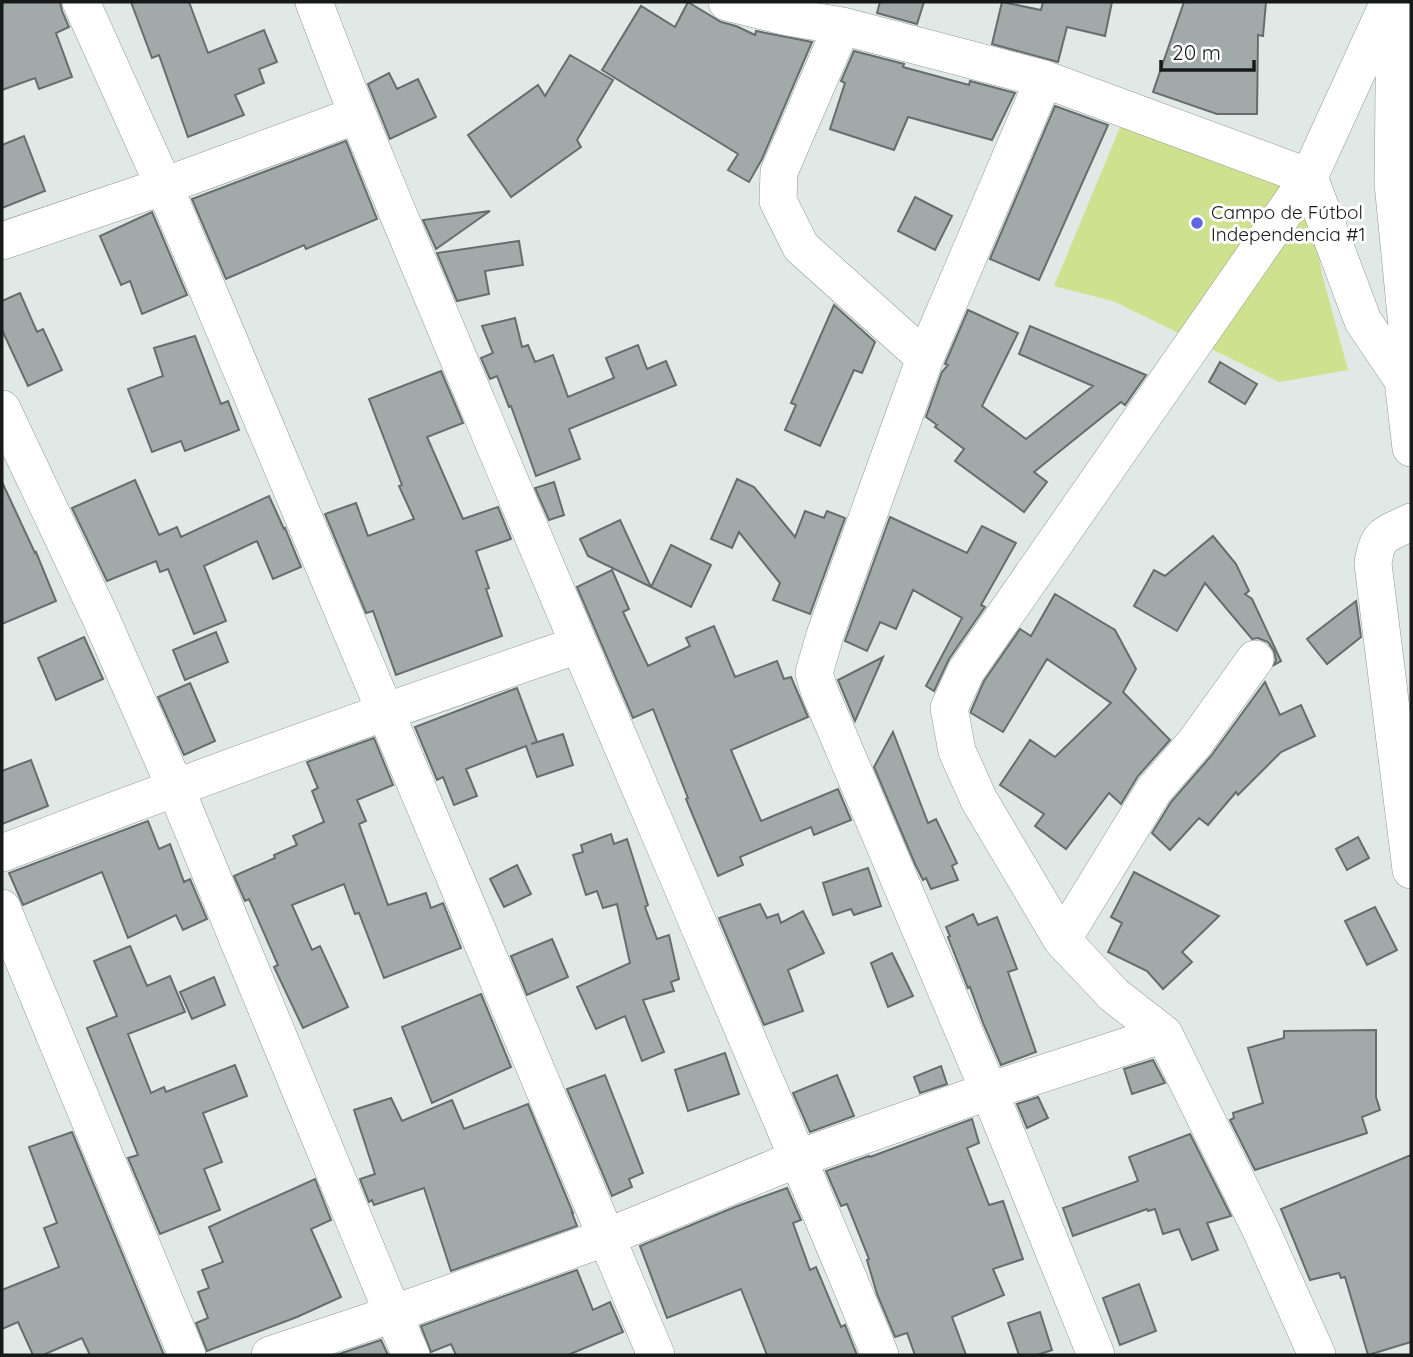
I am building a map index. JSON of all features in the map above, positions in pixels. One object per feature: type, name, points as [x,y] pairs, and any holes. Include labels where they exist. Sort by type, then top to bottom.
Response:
[{"type":"street","points":[[81,2],[164,186],[656,1355]]},
{"type":"street","points":[[314,2],[357,115],[578,645],[799,1158],[880,1355]]},
{"type":"street","points":[[727,2],[791,10],[1044,79],[1309,177],[1363,321],[1403,380]]},
{"type":"street","points":[[1317,1355],[1261,1230],[1164,1034],[1114,995],[1062,940],[979,800],[957,751],[949,708],[966,671],[1309,177],[1389,2]]},
{"type":"street","points":[[1395,2],[1393,183],[1408,337],[1403,380],[1411,449]]},
{"type":"street","points":[[842,26],[779,172],[778,201],[801,247],[925,358]]},
{"type":"street","points":[[1044,79],[925,358],[825,635],[814,673],[1096,1355]]},
{"type":"street","points":[[2,241],[164,186],[357,115]]},
{"type":"street","points":[[2,409],[99,614],[175,787],[411,1355]]},
{"type":"street","points":[[1411,522],[1381,538],[1375,547],[1373,564],[1411,870]]},
{"type":"street","points":[[2,853],[385,711],[578,645]]},
{"type":"street","points":[[1062,940],[1154,790],[1194,744],[1255,659]]},
{"type":"street","points":[[2,908],[187,1355]]},
{"type":"street","points":[[270,1355],[607,1237],[799,1158],[989,1091],[1164,1034]]},
{"type":"green space","name":"Campo de Fútbol Independencia #1","points":[[1121,125],[1304,172],[1322,274],[1348,370],[1279,382],[1113,301],[1054,286]]},
{"type":"building","points":[[2,2],[60,2],[69,27],[56,33],[72,77],[39,89],[35,78],[2,90]]},
{"type":"building","points":[[131,2],[189,2],[208,53],[264,30],[277,62],[259,69],[264,83],[235,95],[244,115],[188,137],[159,55],[152,58]]},
{"type":"building","points":[[688,2],[721,22],[755,35],[756,31],[812,42],[762,159],[749,182],[728,170],[738,154],[602,70],[641,6],[675,27]]},
{"type":"building","points":[[880,2],[924,2],[917,24],[877,13]]},
{"type":"building","points":[[1002,2],[1041,10],[1043,2],[1112,2],[1105,36],[1067,27],[1058,62],[992,44]]},
{"type":"building","points":[[1184,2],[1266,2],[1263,36],[1258,35],[1257,114],[1217,114],[1153,92]]},
{"type":"building","points":[[854,51],[969,85],[970,81],[1015,93],[992,140],[908,117],[894,150],[830,129],[845,83],[841,81]]},
{"type":"building","points":[[570,55],[613,80],[577,140],[581,147],[511,197],[468,135],[538,85],[545,96]]},
{"type":"building","points":[[389,73],[397,89],[418,79],[436,117],[390,139],[368,84]]},
{"type":"building","points":[[1055,106],[1108,125],[1039,280],[990,259]]},
{"type":"building","points":[[24,136],[45,191],[2,208],[2,145]]},
{"type":"building","points":[[346,141],[377,219],[306,249],[304,245],[226,279],[192,199]]},
{"type":"building","points":[[915,197],[952,216],[935,250],[898,231]]},
{"type":"building","points":[[490,211],[436,249],[423,220]]},
{"type":"building","points":[[152,212],[187,295],[142,314],[130,281],[121,285],[100,236]]},
{"type":"building","points":[[519,241],[523,265],[485,271],[489,294],[457,301],[437,253]]},
{"type":"building","points":[[20,293],[37,332],[43,329],[62,370],[28,386],[2,330],[2,301]]},
{"type":"building","points":[[834,305],[875,342],[862,373],[854,370],[820,446],[785,430],[796,405],[791,403]]},
{"type":"building","points":[[968,310],[1018,333],[982,406],[1026,439],[1093,386],[1019,354],[1030,326],[1146,375],[1125,405],[1121,402],[1034,472],[1047,482],[1024,512],[955,461],[964,449],[926,417]]},
{"type":"building","points":[[515,318],[522,347],[528,345],[535,362],[553,355],[568,397],[614,378],[606,358],[638,345],[647,369],[666,361],[676,385],[569,429],[580,459],[536,476],[511,406],[509,407],[497,376],[490,379],[481,358],[493,353],[482,326]]},
{"type":"building","points":[[195,336],[221,404],[228,401],[239,430],[185,451],[181,441],[152,452],[128,389],[163,376],[154,348]]},
{"type":"building","points":[[1220,362],[1257,384],[1245,404],[1209,382]]},
{"type":"building","points":[[441,371],[463,423],[427,437],[463,519],[498,507],[511,539],[476,551],[502,636],[396,675],[373,611],[366,613],[325,514],[356,503],[368,536],[414,519],[399,486],[402,485],[369,399]]},
{"type":"building","points":[[737,479],[754,487],[795,537],[805,511],[824,518],[827,511],[845,518],[810,614],[773,600],[780,583],[739,532],[732,548],[711,539]]},
{"type":"building","points":[[135,480],[159,535],[177,527],[181,537],[269,496],[301,567],[273,579],[257,541],[204,566],[226,621],[194,634],[168,569],[160,572],[156,561],[107,581],[72,508]]},
{"type":"building","points":[[2,482],[56,601],[2,624]]},
{"type":"building","points":[[554,482],[564,515],[549,520],[535,488]]},
{"type":"building","points":[[890,517],[967,553],[982,526],[1016,543],[981,605],[985,607],[949,659],[934,691],[926,686],[962,618],[913,590],[896,629],[880,622],[867,651],[845,641]]},
{"type":"building","points":[[620,520],[651,587],[588,556],[580,539]]},
{"type":"building","points":[[1213,536],[1236,564],[1249,591],[1245,594],[1252,599],[1281,661],[1274,665],[1274,651],[1268,642],[1252,639],[1205,583],[1177,631],[1134,606],[1154,570],[1165,576]]},
{"type":"building","points":[[671,545],[711,565],[691,607],[651,587]]},
{"type":"building","points":[[612,570],[629,609],[623,612],[648,666],[690,646],[686,638],[714,626],[735,677],[777,661],[784,679],[791,677],[808,717],[731,750],[761,821],[838,789],[851,820],[814,835],[811,827],[740,857],[743,865],[718,876],[653,709],[633,718],[577,587]]},
{"type":"building","points":[[1055,594],[1115,630],[1136,669],[1123,692],[1170,740],[1138,776],[1121,804],[1109,793],[1066,849],[1035,826],[1044,814],[1000,785],[1030,740],[1055,757],[1111,703],[1047,659],[1003,732],[971,713],[984,681],[1020,629],[1031,636]]},
{"type":"building","points":[[1356,601],[1361,637],[1327,664],[1307,639]]},
{"type":"building","points":[[216,632],[228,662],[185,680],[173,650]]},
{"type":"building","points":[[84,637],[103,679],[56,700],[38,658]]},
{"type":"building","points":[[883,657],[855,721],[838,680]]},
{"type":"building","points":[[1265,682],[1280,715],[1301,705],[1315,736],[1281,752],[1238,795],[1236,792],[1208,825],[1199,818],[1170,850],[1152,833],[1171,802],[1211,756]]},
{"type":"building","points":[[190,683],[215,741],[184,755],[158,697]]},
{"type":"building","points":[[517,688],[537,742],[531,744],[563,734],[573,765],[537,777],[526,746],[466,769],[477,796],[454,805],[443,777],[437,780],[415,727]]},
{"type":"building","points":[[893,732],[928,823],[936,819],[957,863],[952,866],[958,880],[931,889],[915,864],[874,767]]},
{"type":"building","points":[[374,738],[393,785],[357,800],[366,821],[359,824],[388,905],[426,893],[431,908],[443,903],[461,948],[384,978],[359,913],[355,914],[344,884],[292,905],[312,950],[320,946],[348,1007],[303,1028],[274,967],[278,965],[249,899],[245,901],[234,876],[297,845],[293,836],[324,822],[312,791],[318,788],[307,762]]},
{"type":"building","points":[[31,760],[48,806],[2,824],[2,771]]},
{"type":"building","points":[[148,821],[159,849],[170,844],[184,882],[190,879],[207,919],[183,930],[176,915],[128,938],[102,872],[23,905],[9,873]]},
{"type":"building","points":[[611,834],[614,844],[627,839],[648,905],[645,907],[657,939],[669,935],[679,979],[671,982],[674,991],[643,1000],[664,1052],[642,1061],[625,1016],[596,1029],[577,987],[630,963],[617,904],[603,908],[597,891],[586,895],[573,855],[583,852],[581,845]]},
{"type":"building","points":[[1358,837],[1369,858],[1347,870],[1336,849]]},
{"type":"building","points":[[517,865],[531,894],[504,907],[490,879]]},
{"type":"building","points":[[868,868],[881,906],[854,915],[851,909],[833,915],[823,883]]},
{"type":"building","points":[[1134,872],[1219,916],[1182,952],[1192,962],[1163,989],[1147,971],[1108,952],[1122,923],[1111,917]]},
{"type":"building","points":[[760,904],[767,918],[778,914],[781,923],[803,911],[824,953],[788,970],[803,1011],[764,1025],[719,918]]},
{"type":"building","points":[[1375,907],[1397,950],[1367,965],[1345,921]]},
{"type":"building","points":[[973,914],[978,925],[997,917],[1017,969],[1008,972],[1036,1052],[1001,1065],[970,987],[968,988],[946,927]]},
{"type":"building","points":[[552,939],[568,977],[527,995],[511,956]]},
{"type":"building","points":[[130,946],[147,986],[170,976],[185,1012],[128,1034],[151,1093],[164,1087],[166,1092],[235,1065],[247,1096],[203,1113],[222,1162],[204,1169],[220,1210],[160,1234],[128,1158],[138,1155],[87,1028],[117,1016],[94,961]]},
{"type":"building","points":[[892,953],[913,996],[888,1007],[871,963]]},
{"type":"building","points":[[214,977],[225,1005],[192,1019],[180,992]]},
{"type":"building","points":[[481,994],[511,1067],[432,1103],[402,1027]]},
{"type":"building","points":[[1376,1030],[1376,1097],[1380,1110],[1362,1117],[1367,1133],[1255,1170],[1230,1120],[1234,1118],[1233,1113],[1263,1103],[1248,1048],[1284,1038],[1284,1031]]},
{"type":"building","points":[[725,1053],[739,1094],[688,1111],[675,1070]]},
{"type":"building","points":[[1153,1060],[1165,1083],[1132,1094],[1124,1069]]},
{"type":"building","points":[[941,1066],[947,1084],[920,1093],[914,1077]]},
{"type":"building","points":[[605,1075],[643,1173],[629,1179],[632,1187],[612,1196],[567,1089]]},
{"type":"building","points":[[837,1075],[854,1116],[810,1132],[793,1093]]},
{"type":"building","points":[[1038,1097],[1048,1118],[1027,1128],[1017,1104]]},
{"type":"building","points":[[391,1098],[402,1121],[452,1100],[464,1129],[528,1104],[577,1226],[451,1271],[424,1188],[374,1205],[372,1200],[369,1202],[360,1179],[375,1174],[354,1110]]},
{"type":"building","points":[[972,1119],[979,1143],[967,1148],[989,1205],[1003,1201],[1023,1259],[993,1269],[1004,1295],[952,1317],[966,1355],[915,1355],[907,1333],[895,1337],[877,1294],[867,1260],[869,1259],[847,1204],[841,1206],[826,1171]]},
{"type":"building","points":[[72,1132],[164,1355],[90,1355],[82,1338],[43,1355],[33,1355],[18,1322],[2,1329],[2,1290],[59,1267],[44,1228],[57,1223],[29,1147]]},
{"type":"building","points":[[1190,1134],[1231,1216],[1207,1223],[1218,1250],[1192,1260],[1179,1229],[1163,1234],[1155,1209],[1147,1209],[1073,1236],[1063,1208],[1138,1181],[1129,1157]]},
{"type":"building","points":[[1411,1155],[1411,1342],[1368,1355],[1345,1277],[1341,1278],[1339,1273],[1310,1280],[1281,1209]]},
{"type":"building","points":[[315,1179],[331,1220],[311,1229],[341,1297],[297,1317],[207,1351],[196,1323],[208,1318],[198,1292],[209,1288],[202,1270],[223,1262],[209,1227]]},
{"type":"building","points":[[787,1188],[801,1220],[793,1223],[810,1270],[816,1267],[841,1327],[845,1325],[857,1355],[767,1355],[741,1289],[667,1318],[640,1246]]},
{"type":"building","points":[[577,1270],[593,1310],[610,1302],[623,1332],[568,1355],[456,1355],[451,1344],[431,1352],[421,1326]]},
{"type":"building","points":[[1139,1284],[1156,1331],[1120,1345],[1103,1298]]},
{"type":"building","points":[[1040,1312],[1052,1350],[1037,1355],[1019,1355],[1008,1323]]},
{"type":"building","points":[[381,1340],[388,1355],[336,1355]]},
{"type":"place","name":"Campo de Fútbol Independencia #1","points":[[1197,223]]}]
